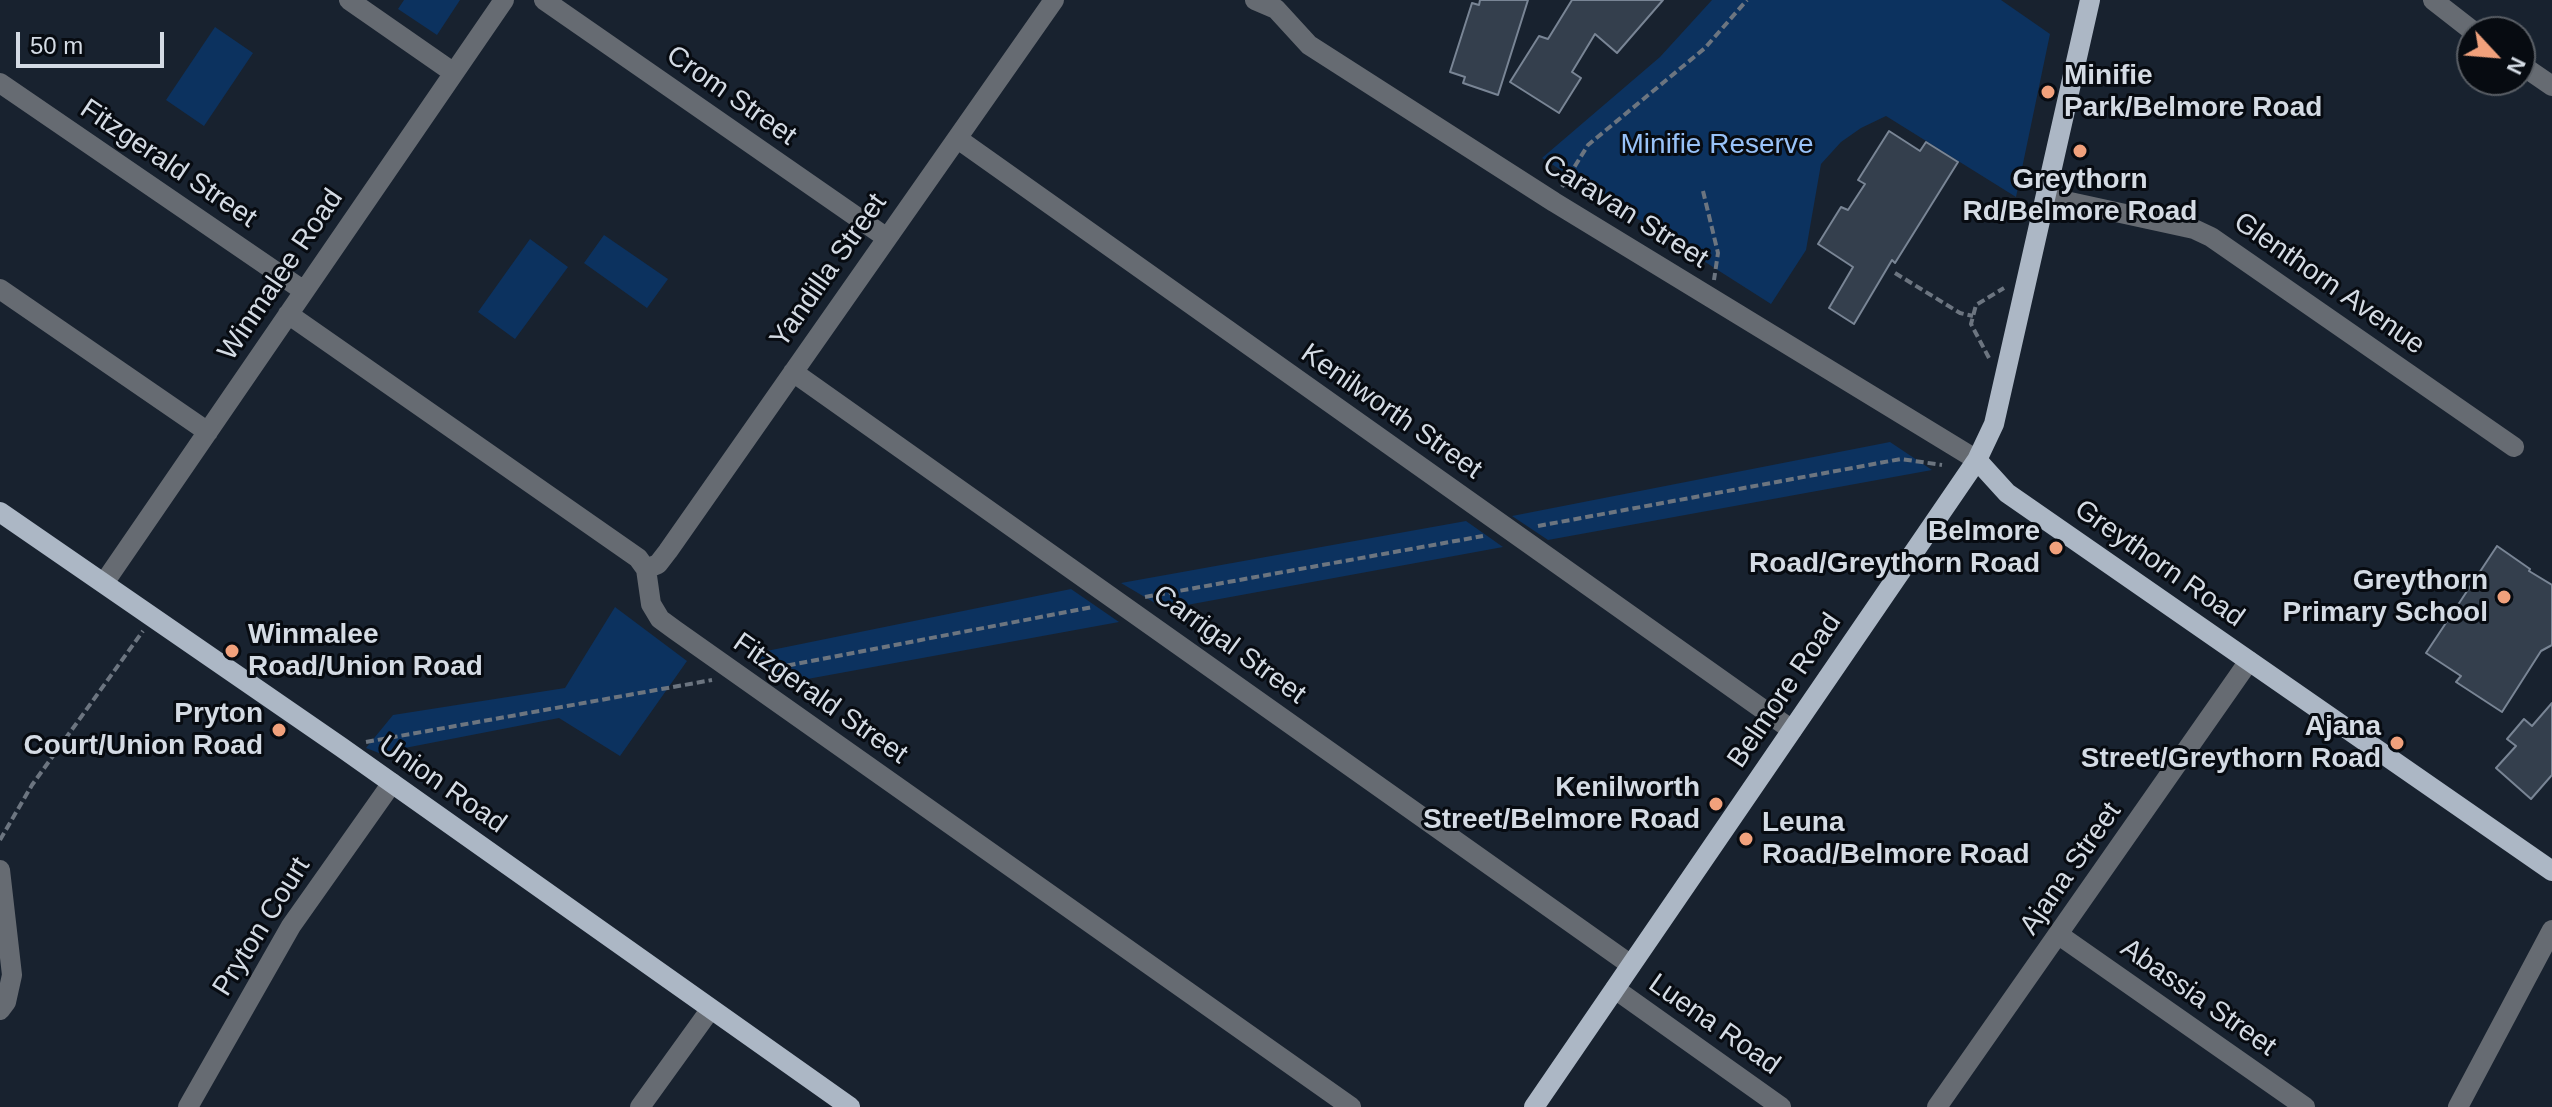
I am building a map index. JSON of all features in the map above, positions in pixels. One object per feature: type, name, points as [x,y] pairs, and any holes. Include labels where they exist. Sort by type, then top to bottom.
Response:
[{"type":"main road","name":"Belmore Road","points":[[1534,1107],[1977,460],[1994,424],[2090,0]]},
{"type":"main road","name":"Greythorn Road","points":[[1977,460],[2007,493],[2552,871]]},
{"type":"main road","name":"Union Road","points":[[0,512],[392,783],[850,1107]]},
{"type":"street","points":[[349,0],[454,73]]},
{"type":"street","name":"Winmalee Road","points":[[104,583],[504,0]]},
{"type":"street","name":"Crom Street","points":[[544,0],[887,238]]},
{"type":"street","name":"Yandilla Street","points":[[646,569],[658,564],[1054,0]]},
{"type":"street","name":"Caravan Street","points":[[1255,0],[1279,4],[1309,45],[1554,202],[1977,460]]},
{"type":"street","points":[[2433,0],[2456,18]]},
{"type":"street","name":"Fitzgerald Street","points":[[0,83],[304,291]]},
{"type":"street","name":"Kenilworth Street","points":[[958,139],[1792,730]]},
{"type":"street","name":"Glenthorn Avenue","points":[[2047,197],[2184,227],[2211,237],[2514,447]]},
{"type":"street","points":[[0,289],[208,432]]},
{"type":"street","points":[[288,314],[638,558],[646,569]]},
{"type":"street","name":"Carrigal Street","points":[[793,372],[1631,965]]},
{"type":"street","name":"Fitzgerald Street","points":[[646,569],[651,604],[660,619],[1351,1107]]},
{"type":"street","name":"Ajana Street","points":[[1937,1107],[2249,661]]},
{"type":"street","name":"Pryton Court","points":[[188,1107],[291,926],[392,783]]},
{"type":"street","points":[[0,870],[12,975],[6,1002],[0,1010]]},
{"type":"street","points":[[2458,1107],[2552,930]]},
{"type":"street","name":"Abassia Street","points":[[2059,935],[2305,1107]]},
{"type":"street","name":"Luena Road","points":[[1615,989],[1781,1107]]},
{"type":"street","points":[[640,1107],[710,1010]]},
{"type":"path","points":[[1554,202],[1588,145],[1705,48],[1747,0]]},
{"type":"path","points":[[1703,191],[1718,253],[1712,298]]},
{"type":"path","points":[[1895,273],[1960,313],[1973,316]]},
{"type":"path","points":[[2004,380],[1971,324],[1976,305],[2027,274]]},
{"type":"path","points":[[0,840],[32,785],[153,616]]},
{"type":"green space","points":[[404,0],[460,0],[437,35],[398,9]]},
{"type":"green space","name":"Minifie Reserve","points":[[1712,0],[2001,0],[2050,34],[2016,197],[1886,116],[1841,142],[1821,164],[1806,250],[1771,304],[1542,158],[1660,57]]},
{"type":"green space","points":[[215,27],[253,53],[204,126],[166,100]]},
{"type":"green space","points":[[604,235],[668,279],[647,308],[584,263]]},
{"type":"green space","points":[[530,239],[568,267],[515,339],[478,312]]},
{"type":"green space","points":[[1890,442],[1932,470],[1548,540],[1512,516]]},
{"type":"green space","points":[[1466,521],[1503,547],[1165,609],[1121,583]]},
{"type":"green space","points":[[1071,589],[1119,622],[791,682],[747,655]]},
{"type":"green space","points":[[615,607],[687,661],[620,756],[559,718],[379,753],[366,748],[393,715],[565,688]]},
{"type":"building","points":[[1480,0],[1528,0],[1498,95],[1463,83],[1465,77],[1450,72],[1472,3],[1479,5]]},
{"type":"building","points":[[1572,0],[1663,0],[1617,53],[1595,34],[1572,72],[1581,78],[1559,113],[1510,82],[1539,36],[1548,39]]},
{"type":"building","points":[[1889,131],[1920,151],[1926,142],[1958,162],[1895,263],[1892,260],[1854,324],[1829,308],[1853,267],[1818,244],[1841,207],[1848,210],[1865,184],[1858,180]]},
{"type":"building","points":[[2497,546],[2552,585],[2552,645],[2541,651],[2502,712],[2456,682],[2461,676],[2426,653]]},
{"type":"building","points":[[2552,703],[2552,775],[2531,799],[2496,768],[2516,746],[2507,739],[2524,719],[2532,726]]},
{"type":"place","name":"Minifie Park/Belmore Road","points":[[2048,92]]},
{"type":"place","name":"Greythorn Rd/Belmore Road","points":[[2080,151]]},
{"type":"place","name":"Belmore Road/Greythorn Road","points":[[2056,548]]},
{"type":"place","name":"Greythorn Primary School","points":[[2504,597]]},
{"type":"place","name":"Winmalee Road/Union Road","points":[[232,651]]},
{"type":"place","name":"Pryton Court/Union Road","points":[[279,730]]},
{"type":"place","name":"Ajana Street/Greythorn Road","points":[[2397,743]]},
{"type":"place","name":"Kenilworth Street/Belmore Road","points":[[1716,804]]},
{"type":"place","name":"Leuna Road/Belmore Road","points":[[1746,839]]}]
